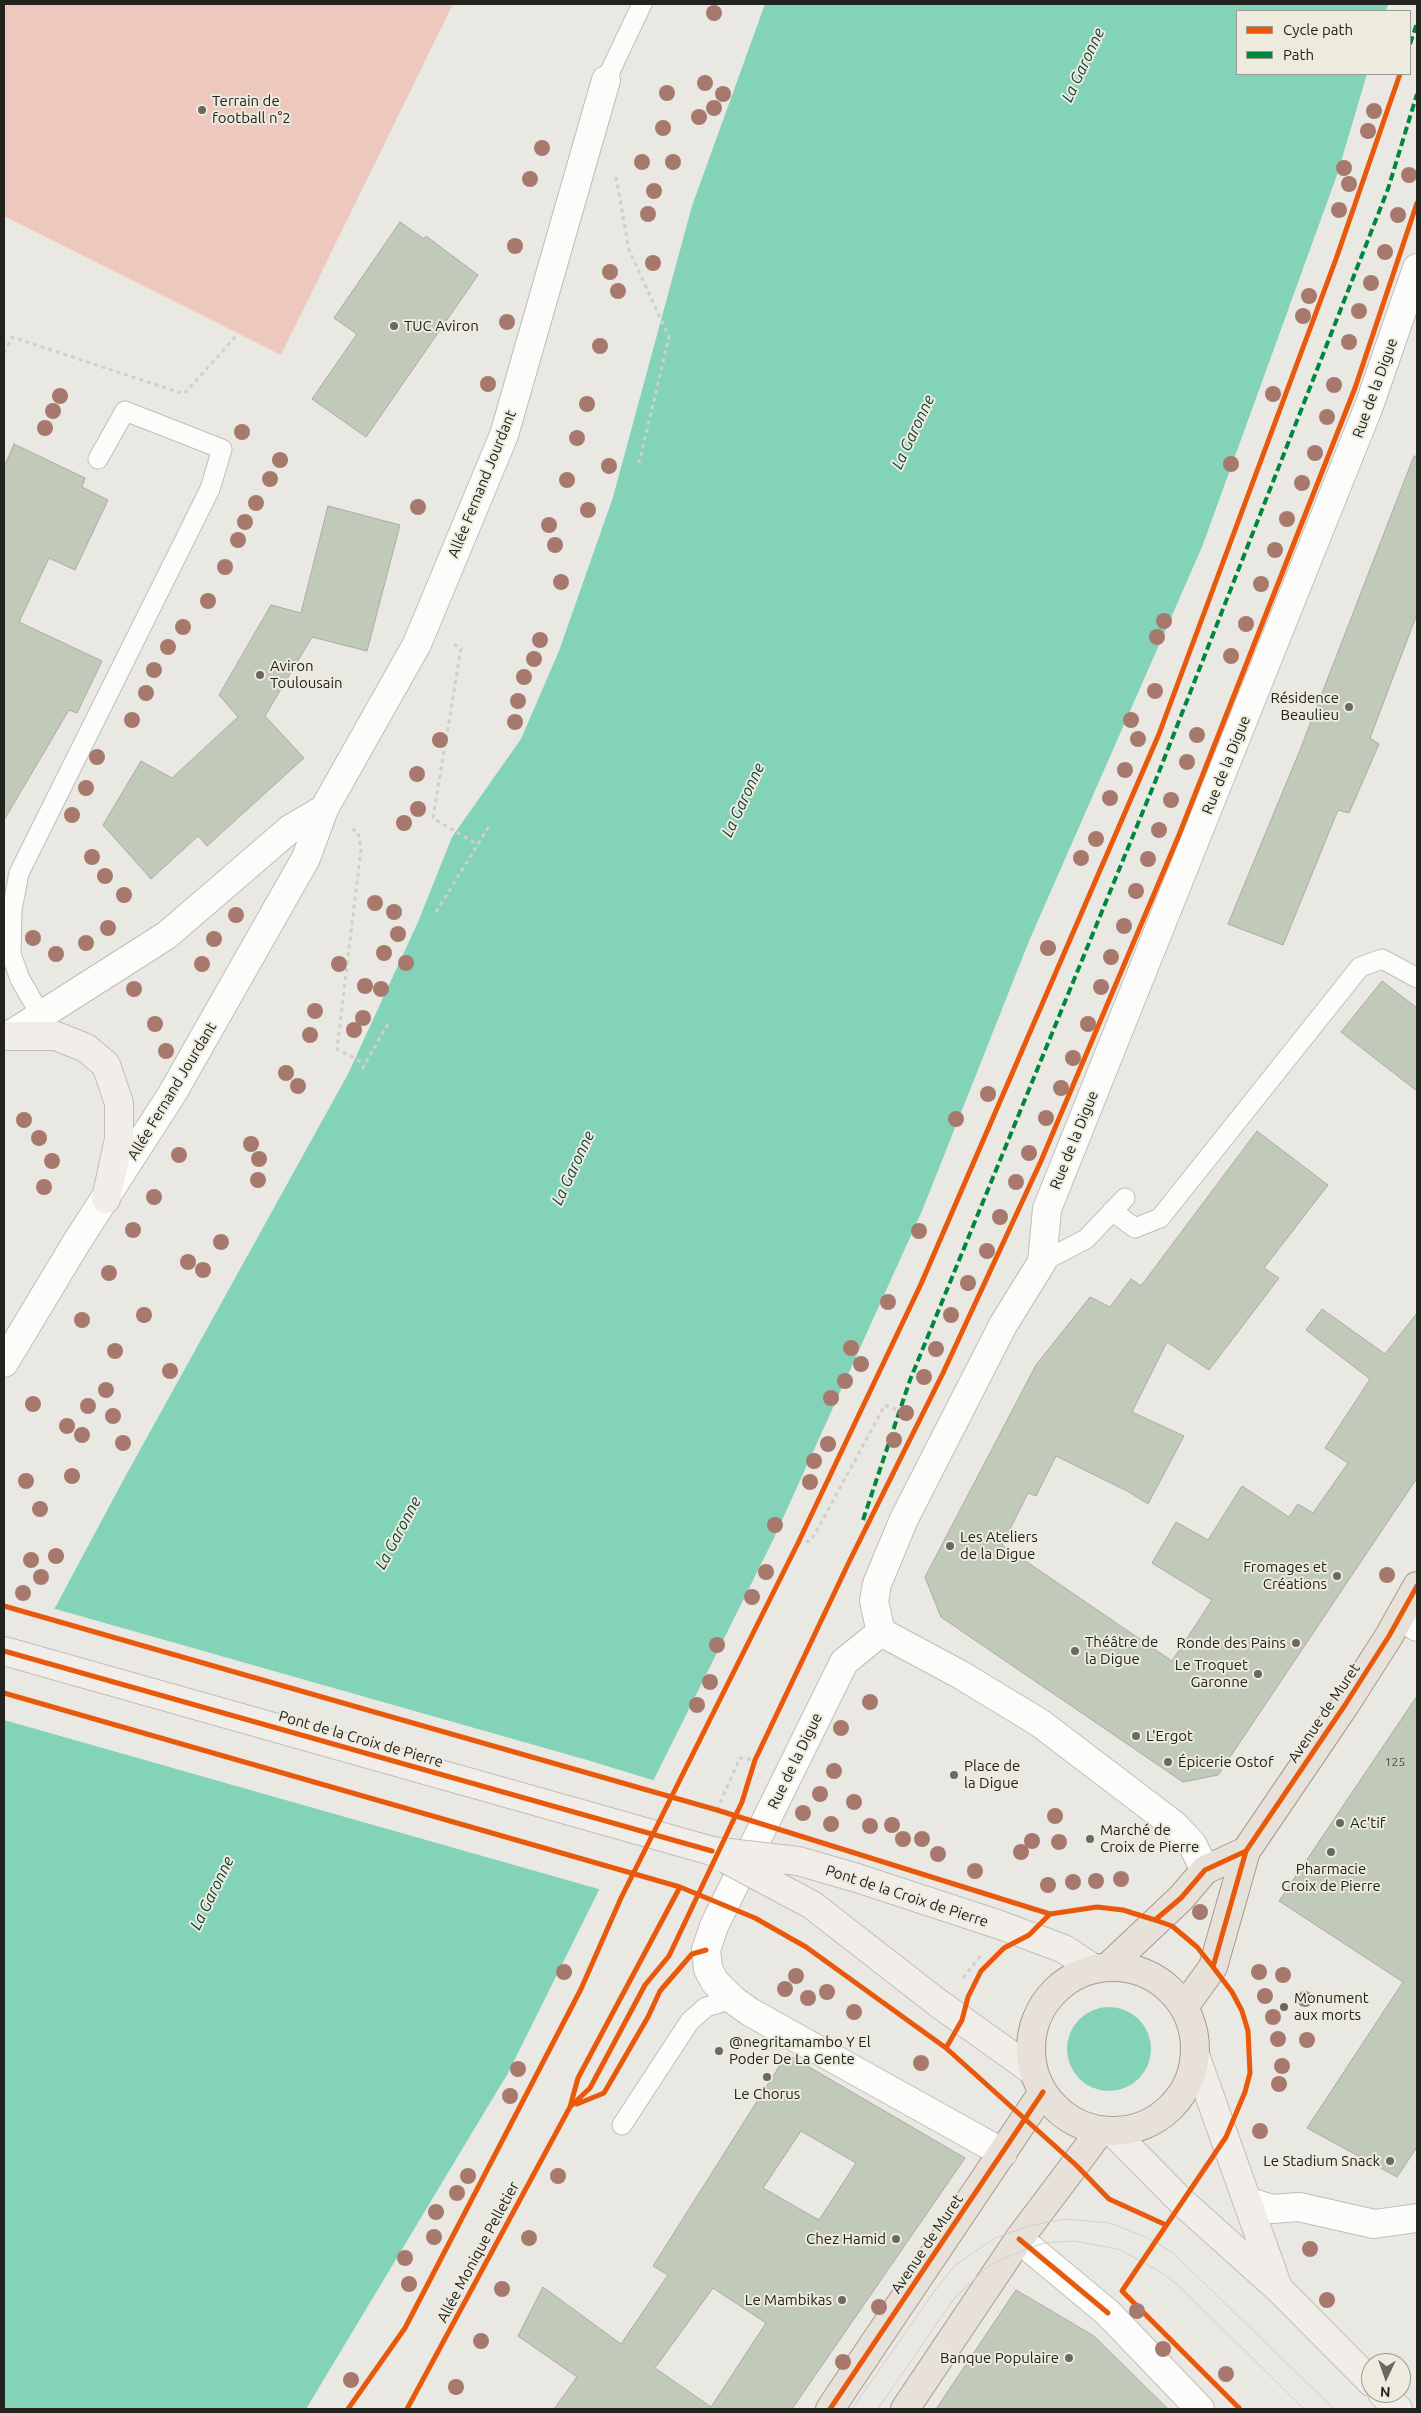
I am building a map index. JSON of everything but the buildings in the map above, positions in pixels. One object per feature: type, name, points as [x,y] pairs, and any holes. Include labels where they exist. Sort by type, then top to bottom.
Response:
[{"type":"main road","points":[[7,1035],[56,1036],[86,1048],[106,1065],[119,1103],[119,1139],[106,1198]]},
{"type":"main road","name":"Avenue de Muret","points":[[1184,2007],[1213,1967],[1246,1850],[1345,1705],[1409,1621],[1417,1586]]},
{"type":"main road","name":"Pont de la Croix de Pierre","points":[[4,1651],[712,1851],[798,1861],[857,1878],[1000,1925],[1064,1949],[1101,1968]]},
{"type":"main road","name":"Avenue de Muret","points":[[1101,1968],[1181,1898],[1205,1870],[1246,1850]]},
{"type":"main road","name":"Pont de la Croix de Pierre","points":[[712,1851],[812,1905],[1038,2082]]},
{"type":"main road","points":[[1101,1968],[1138,1970],[1162,1983],[1174,1993],[1184,2007],[1194,2034],[1195,2055],[1188,2083],[1170,2108],[1157,2119],[1143,2126],[1106,2131],[1085,2127],[1070,2120],[1056,2109],[1038,2082],[1030,2044],[1036,2020],[1044,2004],[1065,1982],[1101,1968]]},
{"type":"main road","points":[[1195,2055],[1279,2289]]},
{"type":"main road","name":"Avenue de Muret","points":[[830,2409],[1003,2153],[1038,2082]]},
{"type":"main road","points":[[905,2409],[1019,2239],[1106,2131]]},
{"type":"main road","points":[[1106,2131],[1279,2289],[1361,2372]]},
{"type":"street","name":"Allée Fernand Jourdant","points":[[4,1363],[172,1094],[302,866],[324,810],[417,644],[504,435],[606,80]]},
{"type":"street","name":"Rue de la Digue","points":[[1003,2153],[750,2012],[732,1999],[715,1982],[708,1969],[706,1950],[714,1926],[844,1662],[881,1632],[874,1601],[877,1584],[904,1519],[1003,1325],[1042,1262],[1046,1209],[1369,406],[1417,268]]},
{"type":"street","points":[[7,1035],[167,935],[290,829],[324,810]]},
{"type":"street","points":[[881,1632],[961,1675],[1040,1723],[1174,1825],[1192,1844],[1205,1870]]},
{"type":"street","points":[[1247,2201],[1272,2209],[1299,2207],[1374,2224],[1417,2218]]},
{"type":"street","points":[[1019,2239],[1108,2313],[1200,2409]]},
{"type":"lane","points":[[606,80],[642,4]]},
{"type":"lane","points":[[40,1014],[20,979],[12,954],[12,910],[19,873],[210,489],[222,449],[125,411],[98,459]]},
{"type":"lane","points":[[1112,1211],[1134,1228],[1160,1218],[1360,967],[1382,959],[1417,978]]},
{"type":"lane","points":[[1042,1262],[1086,1239],[1125,1198]]},
{"type":"lane","points":[[622,2125],[690,2021],[706,2008],[732,1999]]},
{"type":"path","points":[[585,152],[616,176],[629,250],[669,337],[639,463]]},
{"type":"path","points":[[4,353],[12,337],[184,394],[238,334]]},
{"type":"path","points":[[423,628],[461,648],[433,818],[478,845]]},
{"type":"path","points":[[324,810],[358,832],[361,849],[337,1049],[365,1064]]},
{"type":"path","points":[[436,912],[491,823]]},
{"type":"path","points":[[362,1069],[389,1022]]},
{"type":"path","points":[[798,1543],[811,1541],[884,1405],[900,1411]]},
{"type":"path","points":[[753,1768],[759,1751]]},
{"type":"path","points":[[717,1810],[740,1758],[755,1760]]},
{"type":"path","points":[[708,1807],[727,1813]]},
{"type":"path","points":[[961,1980],[985,1951]]},
{"type":"shaded area","name":"Terrain de football n°2","points":[[4,4],[453,4],[281,355],[4,216]]},
{"type":"water","name":"La Garonne","points":[[765,4],[1388,4],[1386,10],[1236,10],[1236,75],[1367,75],[1337,175],[1202,547],[1029,941],[922,1211],[774,1538],[508,2073],[306,2409],[4,2409],[4,1703],[125,1477],[348,1074],[418,922],[452,837],[521,739],[559,651],[613,497],[692,206]]},
{"type":"water","points":[[1109,2007],[1125,2010],[1139,2019],[1148,2033],[1151,2049],[1148,2065],[1139,2079],[1125,2088],[1109,2091],[1093,2088],[1079,2079],[1070,2065],[1067,2049],[1070,2033],[1079,2019],[1093,2010]]},
{"type":"pier","points":[[52,1608],[656,1781],[602,1890],[4,1720],[4,1698]]},
{"type":"tram line","points":[[852,2409],[954,2266],[995,2238],[1029,2226],[1064,2219],[1110,2223],[1146,2237],[1172,2252],[1334,2409]]},
{"type":"tram line","points":[[878,2409],[953,2300],[985,2269],[998,2261],[1029,2248],[1045,2243],[1074,2241],[1118,2249],[1159,2271],[1178,2285],[1304,2409]]},
{"type":"marked path","points":[[1411,41],[1417,23]]},
{"type":"marked path","points":[[863,1520],[910,1380],[1155,782],[1388,189],[1417,94]]},
{"type":"cycle path","points":[[348,2409],[405,2328],[581,1989],[621,1898],[798,1543],[921,1284],[1159,734],[1336,259],[1400,75]]},
{"type":"cycle path","points":[[570,2107],[590,2088],[645,1985],[669,1956],[742,1802],[755,1760],[850,1560],[943,1373],[1041,1161],[1179,835],[1355,388],[1417,203]]},
{"type":"cycle path","points":[[1213,1967],[1246,1851],[1345,1705],[1389,1636],[1417,1586]]},
{"type":"cycle path","points":[[4,1606],[717,1810],[1050,1914]]},
{"type":"cycle path","points":[[4,1651],[712,1851]]},
{"type":"cycle path","points":[[4,1693],[680,1887],[755,1918],[806,1947],[946,2048],[1076,2165],[1109,2199],[1166,2225]]},
{"type":"cycle path","points":[[1155,1920],[1181,1898],[1205,1870],[1246,1851]]},
{"type":"cycle path","name":"Allée Monique Pelletier","points":[[407,2409],[570,2107],[578,2078],[680,1887]]},
{"type":"cycle path","points":[[946,2048],[962,2020],[968,1997],[981,1971],[1004,1948],[1029,1935],[1050,1914],[1097,1907],[1123,1910],[1172,1926],[1197,1947],[1232,1992],[1242,2011],[1248,2031],[1250,2073],[1245,2092],[1226,2137],[1122,2291],[1240,2409]]},
{"type":"cycle path","points":[[577,2104],[604,2093],[648,2017],[660,1991],[692,1954],[706,1950]]},
{"type":"cycle path","points":[[830,2409],[1043,2092]]},
{"type":"cycle path","points":[[1019,2239],[1108,2313]]},
{"type":"place","name":"Terrain de football n°2","points":[[202,110]]},
{"type":"place","name":"TUC Aviron","points":[[394,326]]},
{"type":"place","name":"Aviron Toulousain","points":[[260,675]]},
{"type":"place","name":"Résidence Beaulieu","points":[[1349,707]]},
{"type":"place","name":"Les Ateliers de la Digue","points":[[950,1546]]},
{"type":"place","name":"Fromages et Créations","points":[[1337,1576]]},
{"type":"place","name":"Ronde des Pains","points":[[1296,1643]]},
{"type":"place","name":"Théâtre de la Digue","points":[[1075,1651]]},
{"type":"place","name":"Le Troquet Garonne","points":[[1258,1674]]},
{"type":"place","name":"L'Ergot","points":[[1136,1736]]},
{"type":"place","name":"Épicerie Ostof","points":[[1168,1762]]},
{"type":"place","name":"Place de la Digue","points":[[954,1775]]},
{"type":"place","name":"Ac'tif","points":[[1340,1823]]},
{"type":"place","name":"Marché de Croix de Pierre","points":[[1090,1839]]},
{"type":"place","name":"Pharmacie Croix de Pierre","points":[[1331,1852]]},
{"type":"place","name":"Monument aux morts","points":[[1284,2007]]},
{"type":"place","name":"@negritamambo Y El Poder De La Gente","points":[[719,2051]]},
{"type":"place","name":"Le Chorus","points":[[767,2077]]},
{"type":"place","name":"Le Stadium Snack","points":[[1390,2161]]},
{"type":"place","name":"Chez Hamid","points":[[896,2239]]},
{"type":"place","name":"Le Mambikas","points":[[842,2300]]},
{"type":"place","name":"Banque Populaire","points":[[1069,2358]]}]
